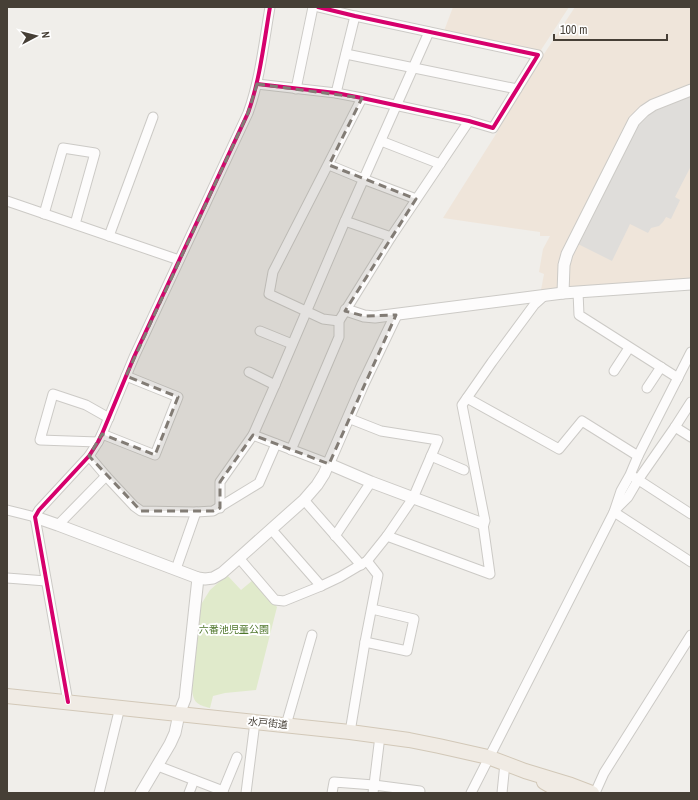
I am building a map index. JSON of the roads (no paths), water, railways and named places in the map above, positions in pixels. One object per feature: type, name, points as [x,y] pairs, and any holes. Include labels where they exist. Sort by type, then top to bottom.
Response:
[{"type":"main road","name":"水戸街道","points":[[7,696],[380,736],[439,746],[488,757],[592,793]]},
{"type":"main road","name":"水戸街道","points":[[525,771],[563,793]]},
{"type":"street","points":[[68,702],[35,517],[39,510],[89,456],[100,438],[134,357],[248,113],[253,100],[270,7]]},
{"type":"street","points":[[296,89],[313,7]]},
{"type":"street","points":[[256,84],[336,93],[469,121],[493,128],[538,55],[318,7]]},
{"type":"street","points":[[336,93],[355,16]]},
{"type":"street","points":[[220,508],[220,482],[253,435],[363,179],[429,32]]},
{"type":"street","points":[[346,54],[518,88]]},
{"type":"street","points":[[563,293],[564,265],[568,254],[634,121],[644,111],[653,105],[691,90]]},
{"type":"street","points":[[339,321],[323,319],[269,294],[273,272],[362,98]]},
{"type":"street","points":[[109,236],[153,117]]},
{"type":"street","points":[[291,450],[339,337],[339,321],[391,237],[469,121]]},
{"type":"street","points":[[381,141],[440,164]]},
{"type":"street","points":[[44,214],[64,148],[95,153],[75,224]]},
{"type":"street","points":[[328,165],[416,199]]},
{"type":"street","points":[[8,204],[75,224],[179,260]]},
{"type":"street","points":[[345,221],[391,237]]},
{"type":"street","points":[[346,310],[364,316],[375,317],[563,293],[691,284]]},
{"type":"street","points":[[578,292],[579,315],[678,378]]},
{"type":"street","points":[[387,536],[490,574],[483,524],[485,521],[462,405],[534,305],[544,296]]},
{"type":"street","points":[[7,510],[58,525],[198,578],[214,578],[222,573],[304,500],[317,485],[329,464],[348,418],[396,314]]},
{"type":"street","points":[[260,331],[292,344]]},
{"type":"street","points":[[614,371],[629,348]]},
{"type":"street","points":[[471,793],[614,512],[621,491],[691,352]]},
{"type":"street","points":[[647,388],[661,367]]},
{"type":"street","points":[[249,372],[275,385]]},
{"type":"street","points":[[109,418],[86,405],[53,394],[40,440],[100,438],[155,455],[178,397],[126,376]]},
{"type":"street","points":[[467,398],[559,449],[582,421],[638,456]]},
{"type":"street","points":[[614,512],[628,497],[691,402]]},
{"type":"street","points":[[239,558],[275,600],[284,601],[340,577],[364,563],[387,536],[413,498],[438,440],[381,431],[348,418]]},
{"type":"street","points":[[675,428],[691,437]]},
{"type":"street","points":[[253,435],[371,482],[483,524]]},
{"type":"street","points":[[89,456],[134,506],[141,510],[196,512],[213,511],[259,483],[276,444]]},
{"type":"street","points":[[432,456],[464,470]]},
{"type":"street","points":[[630,475],[691,514]]},
{"type":"street","points":[[58,525],[106,476]]},
{"type":"street","points":[[335,536],[371,482]]},
{"type":"street","points":[[304,500],[335,536],[378,575],[350,732]]},
{"type":"street","points":[[176,569],[196,512]]},
{"type":"street","points":[[614,512],[691,562]]},
{"type":"street","points":[[271,529],[321,586]]},
{"type":"street","points":[[7,578],[46,581]]},
{"type":"street","points":[[141,793],[167,752],[185,699],[198,578]]},
{"type":"street","points":[[365,642],[407,651],[414,620],[372,609]]},
{"type":"street","points":[[286,725],[312,635]]},
{"type":"street","points":[[595,793],[604,773],[691,635]]},
{"type":"street","points":[[99,793],[120,707]]},
{"type":"street","points":[[246,793],[255,722]]},
{"type":"street","points":[[374,789],[380,736]]},
{"type":"street","points":[[158,766],[223,792],[237,757]]},
{"type":"street","points":[[502,793],[505,763]]},
{"type":"street","points":[[189,793],[194,780]]},
{"type":"street","points":[[332,793],[334,782],[374,789],[420,791]]},
{"type":"park label","name":"六番池児童公園","points":[[234,629]]}]
